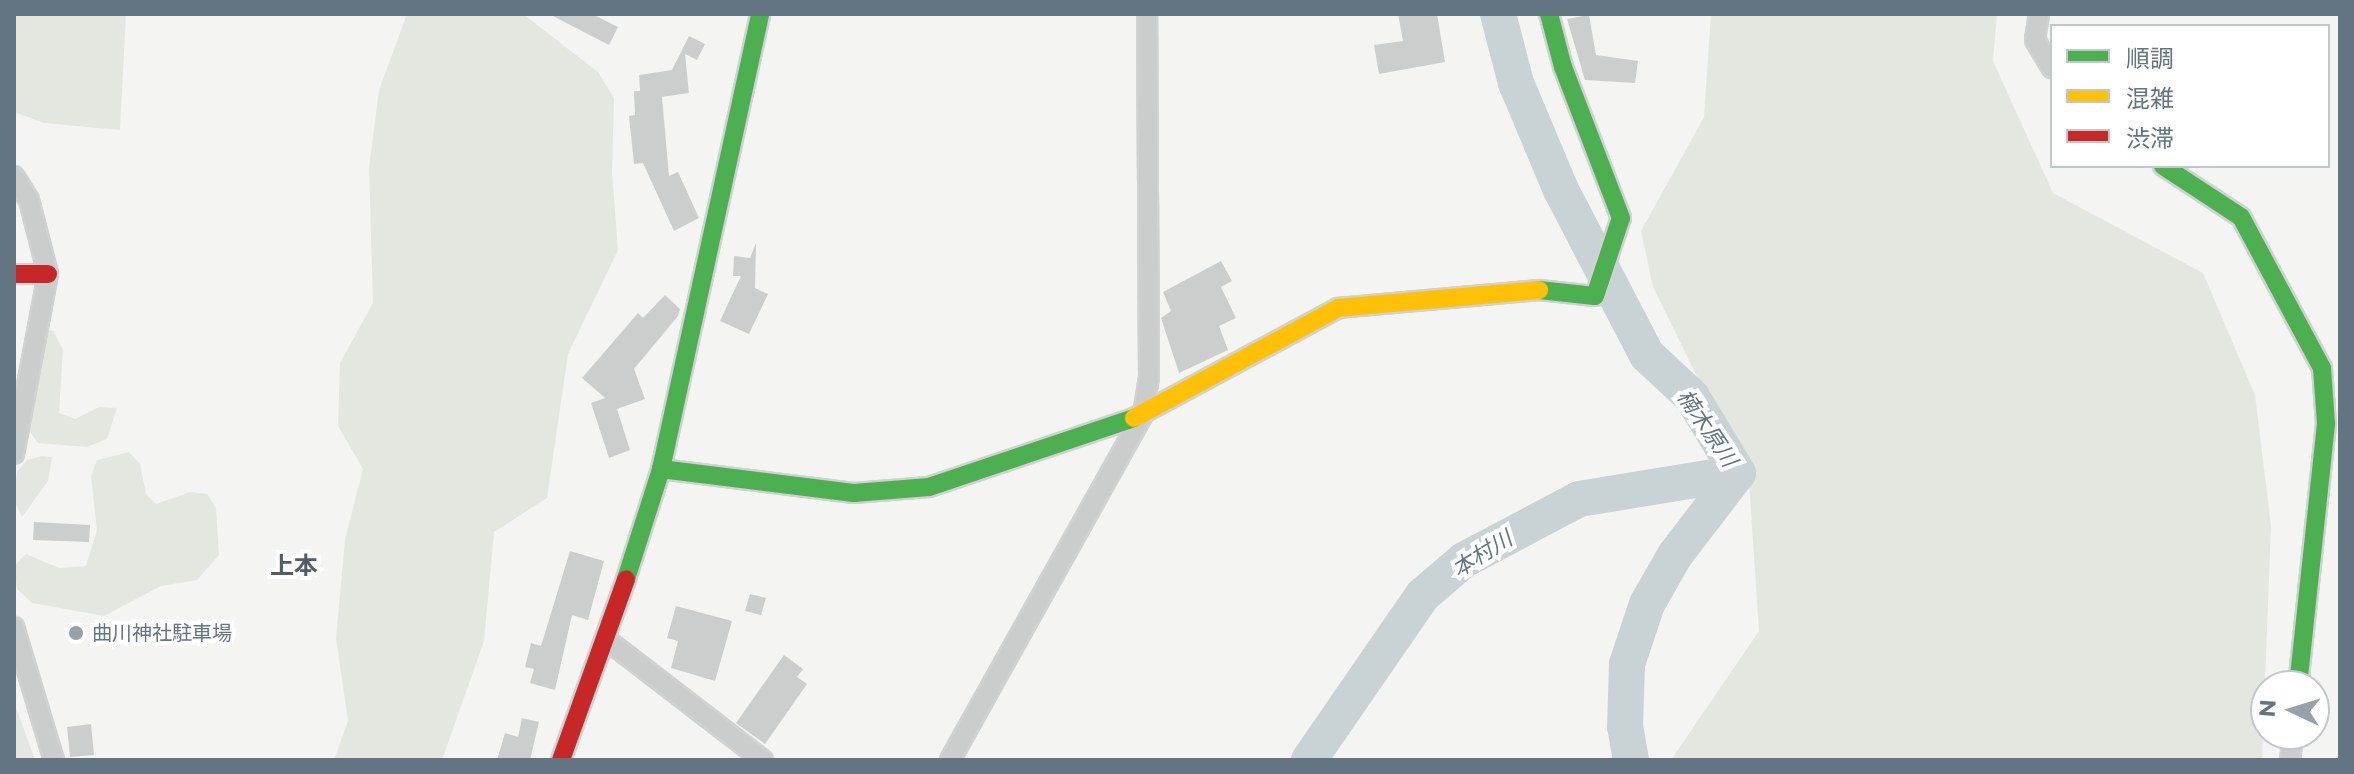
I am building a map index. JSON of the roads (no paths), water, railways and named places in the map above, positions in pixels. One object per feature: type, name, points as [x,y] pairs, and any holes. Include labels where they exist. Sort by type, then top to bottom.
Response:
[{"type":"street","points":[[561,760],[607,640],[661,469],[760,14]]},
{"type":"street","points":[[950,760],[1143,415],[1149,376],[1147,14]]},
{"type":"street","points":[[661,469],[854,493],[929,487],[1143,415],[1338,308],[1553,289],[1595,296],[1621,218],[1563,67],[1549,14]]},
{"type":"street","points":[[2039,14],[2035,40],[2050,65]]},
{"type":"street","points":[[2166,168],[2241,217],[2322,368],[2326,424],[2300,670]]},
{"type":"street","points":[[14,176],[29,200],[48,274],[14,454]]},
{"type":"street","points":[[14,274],[48,274]]},
{"type":"street","points":[[14,627],[54,760]]},
{"type":"street","points":[[607,640],[763,760]]},
{"type":"waterway","name":"楠木原川","points":[[1498,14],[1516,83],[1561,190],[1647,355],[1692,397],[1738,473]]},
{"type":"waterway","name":"本村川","points":[[1309,760],[1423,595],[1464,560],[1579,499],[1738,473]]},
{"type":"waterway","name":"楠木原川","points":[[1631,760],[1625,727],[1627,664],[1647,604],[1675,555],[1738,473]]},
{"type":"place","name":"曲川神社駐車場","points":[[76,633]]},
{"type":"district","name":"上本","points":[[294,566]]}]
